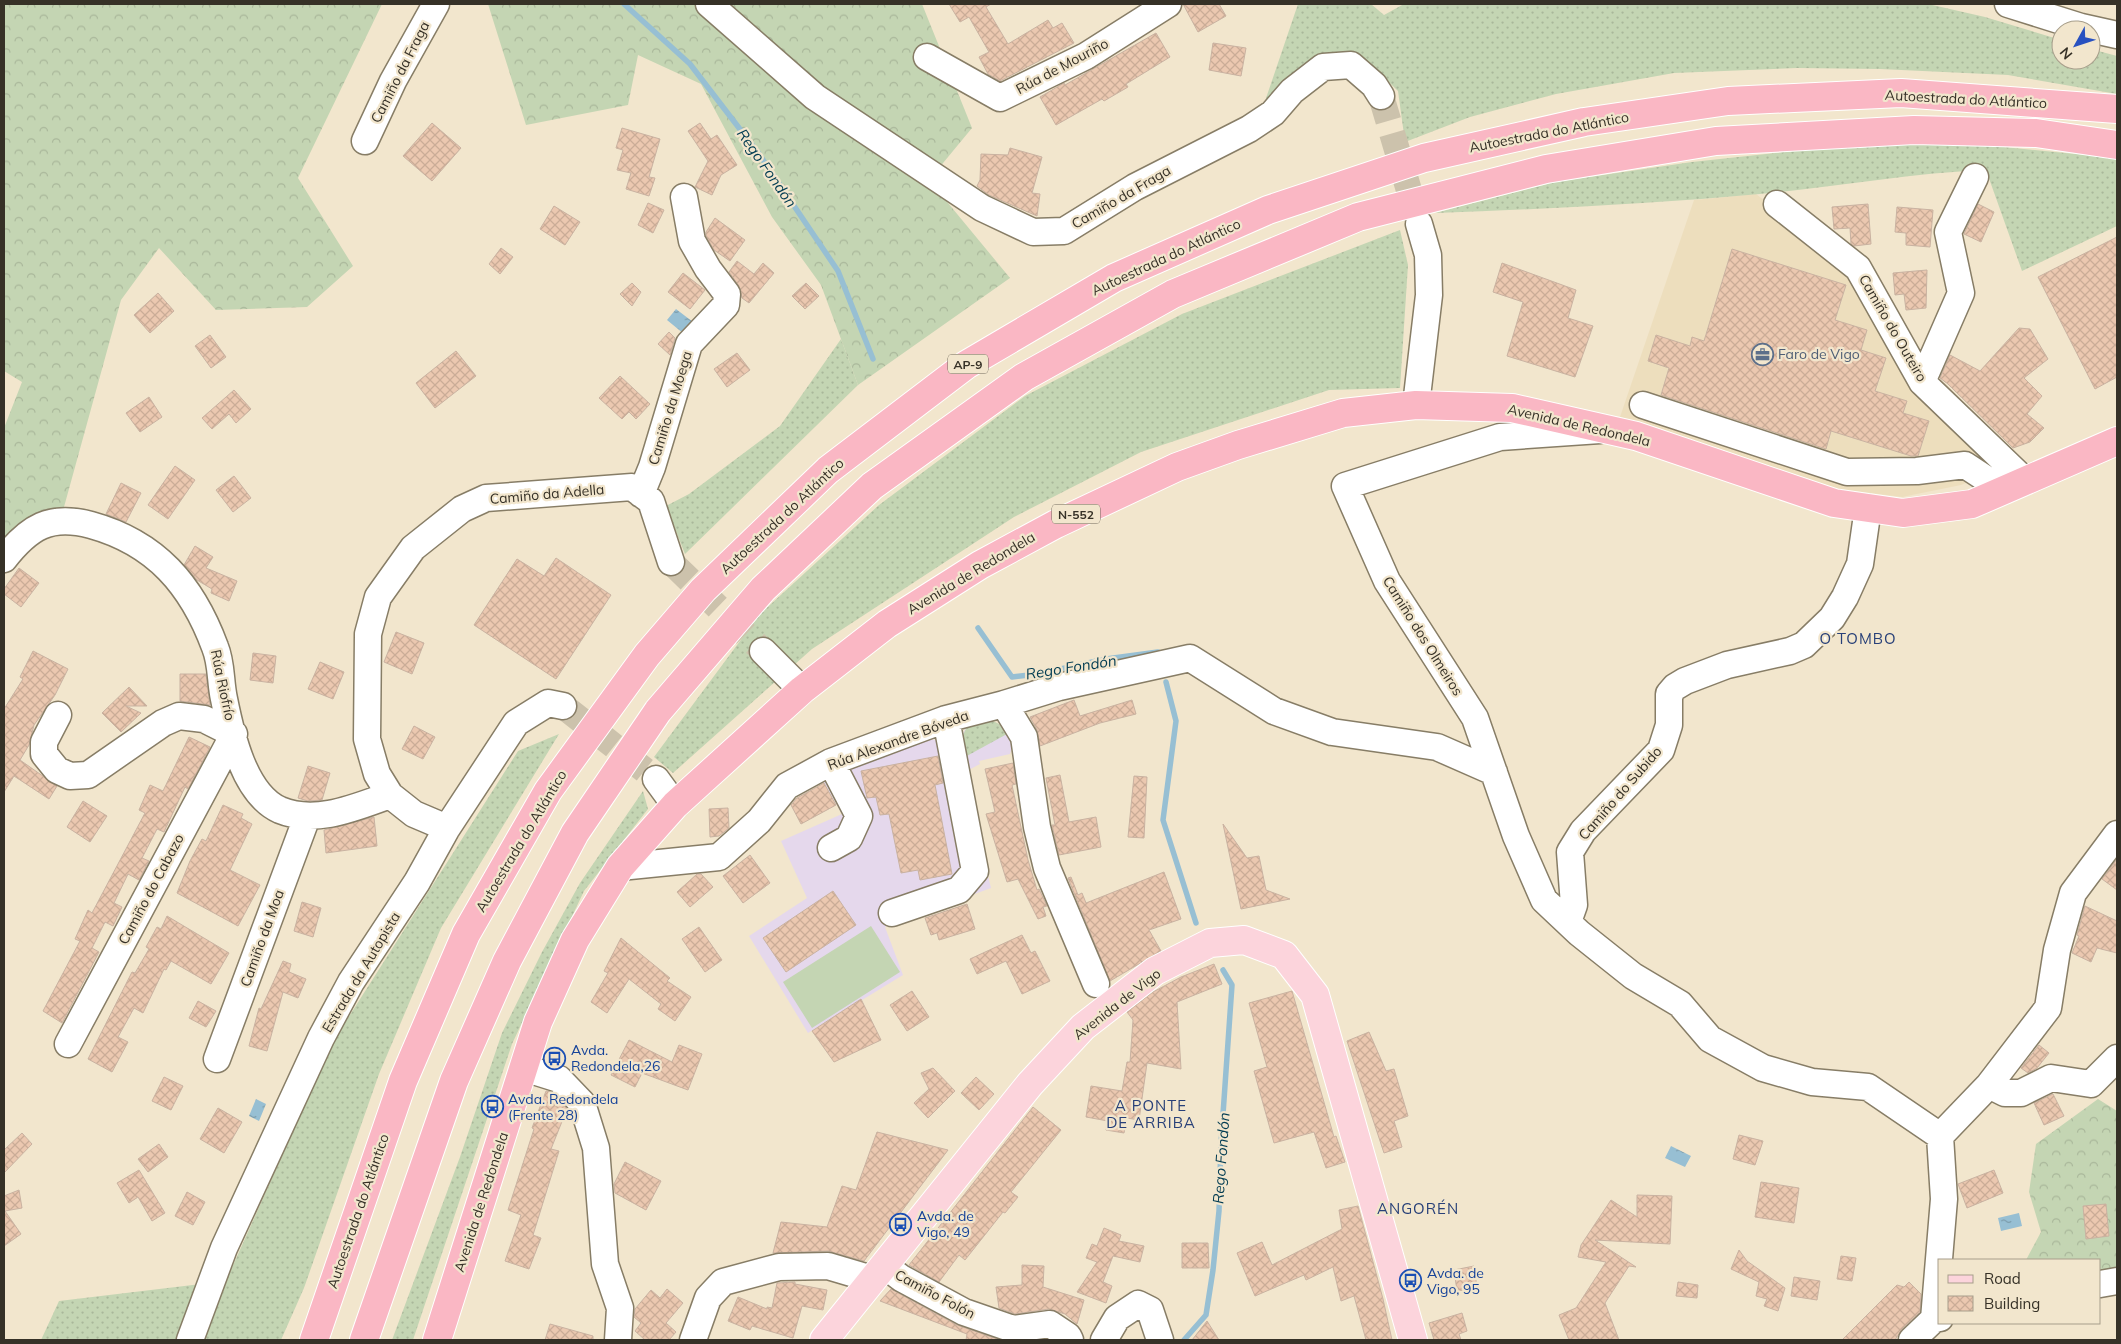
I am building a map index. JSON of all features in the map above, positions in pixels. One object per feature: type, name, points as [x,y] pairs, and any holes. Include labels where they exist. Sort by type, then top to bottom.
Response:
[{"type":"highway","name":"Autoestrada do Atlántico","points":[[314,1340],[410,1064],[466,934],[548,791],[646,655],[703,590],[828,470],[966,366],[1114,278],[1268,210],[1424,158],[1584,122],[1728,101],[1901,93],[2117,109]]},
{"type":"highway","points":[[364,1340],[454,1080],[507,961],[575,832],[653,719],[763,589],[872,486],[1024,376],[1173,294],[1358,217],[1546,169],[1716,141],[1914,130],[2036,133],[2117,145]]},
{"type":"highway","name":"Avenida de Redondela","points":[[437,1340],[538,1022],[575,940],[620,867],[675,805],[802,690],[887,624],[980,565],[1122,491],[1177,467],[1238,445],[1343,413],[1416,405],[1512,408],[1608,429],[1636,436],[1834,503],[1903,513],[1972,504],[2117,441]]},
{"type":"main road","name":"Avenida de Vigo","points":[[824,1340],[1030,1084],[1083,1027],[1155,971],[1210,943],[1244,940],[1284,955],[1315,995],[1413,1340]]},
{"type":"street","name":"Camiño da Fraga","points":[[365,141],[393,81],[436,4]]},
{"type":"street","name":"Camiño da Fraga","points":[[710,4],[815,97],[982,208],[1033,232],[1064,230],[1135,187],[1250,129],[1273,113],[1292,91],[1323,67],[1351,65],[1374,85],[1381,96]]},
{"type":"street","name":"Rúa de Mouriño","points":[[927,57],[1000,98],[1086,56],[1168,4]]},
{"type":"street","points":[[2008,4],[2081,27],[2117,35]]},
{"type":"street","points":[[1922,382],[1961,293],[1948,232],[1975,177]]},
{"type":"street","name":"Camiño da Moega","points":[[642,494],[689,344],[726,305],[727,294],[708,270],[692,241],[684,198]]},
{"type":"street","name":"Camiño do Outeiro","points":[[1777,204],[1873,279],[1922,382],[2014,486]]},
{"type":"street","points":[[1416,405],[1429,295],[1428,255],[1420,224]]},
{"type":"street","points":[[1643,405],[1847,472],[1917,471],[1965,464],[2014,486]]},
{"type":"street","name":"Camiño dos Olmeiros","points":[[1568,922],[1544,900],[1516,836],[1475,718],[1386,581],[1345,486],[1500,437],[1608,429]]},
{"type":"street","name":"Camiño da Adella","points":[[390,795],[378,774],[367,739],[368,634],[378,597],[414,548],[462,510],[486,498],[632,486],[642,494]]},
{"type":"street","points":[[642,494],[651,501],[672,562]]},
{"type":"street","name":"Camiño do Subido","points":[[1568,922],[1574,905],[1570,852],[1584,831],[1661,750],[1669,725],[1669,694],[1675,687],[1685,681],[1727,664],[1790,651],[1804,645],[1832,618],[1845,597],[1860,564],[1868,508]]},
{"type":"street","name":"Rúa Riofrío","points":[[4,559],[15,545],[40,524],[73,520],[114,531],[149,550],[180,580],[216,647],[224,698],[241,764],[260,795],[280,810],[307,817],[344,810],[390,795]]},
{"type":"street","points":[[763,651],[802,690]]},
{"type":"street","name":"Rúa Alexandre Bóveda","points":[[620,867],[719,857],[759,821],[787,786],[831,762],[946,719],[1059,687],[1190,658],[1274,711],[1332,732],[1437,747],[1494,772]]},
{"type":"street","name":"Estrada da Autopista","points":[[190,1340],[224,1248],[321,1038],[351,982],[417,882],[447,828],[516,723],[548,703],[563,706]]},
{"type":"street","points":[[1004,704],[1024,737],[1037,827],[1047,868],[1096,984]]},
{"type":"street","points":[[58,715],[44,742],[44,754],[57,770],[70,776],[88,776],[164,723],[179,716],[204,718],[234,734]]},
{"type":"street","points":[[892,913],[959,890],[975,871],[946,719]]},
{"type":"street","name":"Camiño do Cabazo","points":[[68,1044],[234,734]]},
{"type":"street","points":[[831,762],[858,816],[848,838],[831,848]]},
{"type":"street","points":[[656,779],[675,805]]},
{"type":"street","points":[[390,795],[414,814],[447,828]]},
{"type":"street","name":"Camiño da Moa","points":[[217,1059],[307,817]]},
{"type":"street","points":[[1940,1259],[1944,1199],[1940,1136],[1989,1085],[2048,1008],[2057,950],[2073,893],[2117,834]]},
{"type":"street","points":[[1568,922],[1633,976],[1680,1004],[1710,1040],[1763,1068],[1804,1080],[1824,1085],[1868,1086],[1940,1136]]},
{"type":"street","points":[[1989,1085],[2005,1093],[2021,1093],[2051,1078],[2091,1084],[2117,1058]]},
{"type":"street","points":[[524,1068],[559,1079],[582,1103],[596,1148],[605,1264],[620,1308],[618,1340]]},
{"type":"street","name":"Camiño Folón","points":[[693,1340],[708,1298],[723,1282],[779,1267],[828,1266],[878,1272],[901,1278],[964,1312],[1012,1329],[1050,1324],[1068,1336],[1070,1340]]},
{"type":"street","points":[[2101,1284],[2117,1281]]},
{"type":"street","points":[[1912,1340],[1937,1319],[1938,1302]]},
{"type":"street","points":[[1104,1340],[1117,1318],[1138,1304],[1150,1310],[1160,1340]]},
{"type":"shaded area","points":[[1756,194],[1854,270],[1997,470],[1961,485],[1902,497],[1838,489],[1620,417],[1694,200]]},
{"type":"shaded area","points":[[971,718],[999,724],[1007,734],[1012,746],[1010,754],[979,761],[980,764],[963,773],[991,888],[885,927],[903,975],[808,1033],[749,936],[807,898],[781,841],[842,814],[822,779],[924,737],[943,742],[962,735]]},
{"type":"green space","points":[[4,4],[382,4],[298,178],[353,266],[307,307],[216,310],[159,248],[121,300],[64,507],[33,515],[4,538],[4,428],[22,382],[4,371]]},
{"type":"green space","points":[[488,4],[922,4],[972,128],[929,180],[1010,278],[858,385],[821,285],[772,217],[701,84],[638,55],[628,105],[526,125]]},
{"type":"green space","points":[[1298,4],[1371,4],[1384,15],[1404,4],[1928,4],[1985,17],[2051,37],[2051,70],[2101,70],[2101,52],[2117,56],[2117,94],[2008,75],[1880,69],[1797,68],[1674,73],[1556,94],[1470,117],[1405,142],[1398,91],[1360,54],[1312,58],[1262,110]]},
{"type":"green space","points":[[1963,143],[2117,158],[2117,226],[2022,271],[1986,170],[1929,174],[1719,198],[1598,206],[1435,213],[1555,182],[1692,162],[1840,146]]},
{"type":"green space","points":[[1400,230],[1408,265],[1400,388],[1329,390],[1141,452],[1014,517],[812,649],[673,773],[654,757],[760,614],[879,505],[1025,396],[1182,314]]},
{"type":"green space","points":[[841,339],[858,385],[685,554],[666,506],[689,494],[780,426]]},
{"type":"green space","points":[[981,715],[999,724],[1007,734],[965,757],[963,735],[971,718]]},
{"type":"green space","points":[[559,734],[441,928],[379,1074],[304,1288],[281,1340],[41,1340],[59,1301],[226,1281],[334,1040],[518,751]]},
{"type":"green space","points":[[643,791],[648,809],[584,891],[512,1044],[413,1340],[392,1340],[460,1157],[502,1033],[542,952],[580,883]]},
{"type":"green space","points":[[871,926],[900,972],[812,1028],[783,982]]},
{"type":"green space","points":[[2098,1099],[2117,1111],[2117,1269],[2101,1273],[2101,1259],[2027,1259],[2041,1232],[2029,1192],[2036,1144]]},
{"type":"water","points":[[676,309],[693,322],[684,334],[667,320]]},
{"type":"water","points":[[256,1099],[266,1104],[259,1121],[249,1116]]},
{"type":"water","points":[[1671,1146],[1691,1156],[1685,1167],[1665,1158]]},
{"type":"water","points":[[2019,1213],[2022,1226],[2001,1231],[1998,1218]]},
{"type":"building","points":[[949,4],[991,4],[986,7],[1008,44],[1048,20],[1053,28],[1062,23],[1074,43],[1000,81],[988,74],[979,57],[989,52],[969,17],[960,22]]},
{"type":"building","points":[[1183,4],[1219,4],[1226,16],[1198,32]]},
{"type":"building","points":[[1156,33],[1170,57],[1126,84],[1128,87],[1104,101],[1102,99],[1056,125],[1040,97],[1064,83],[1065,85]]},
{"type":"building","points":[[1213,43],[1246,48],[1241,76],[1209,70]]},
{"type":"building","points":[[432,123],[461,148],[432,181],[403,156]]},
{"type":"building","points":[[700,123],[711,139],[717,135],[737,165],[721,175],[712,195],[695,187],[708,161],[688,131]]},
{"type":"building","points":[[622,128],[660,139],[649,177],[655,178],[649,196],[626,189],[631,173],[617,170],[623,150],[616,148]]},
{"type":"building","points":[[1010,148],[1042,157],[1032,193],[1040,194],[1037,216],[989,195],[977,186],[980,180],[981,154],[1008,155]]},
{"type":"building","points":[[648,203],[664,210],[653,233],[638,225]]},
{"type":"building","points":[[1868,204],[1871,244],[1854,246],[1851,244],[1850,228],[1834,229],[1832,207]]},
{"type":"building","points":[[1978,204],[1994,212],[1981,242],[1964,234]]},
{"type":"building","points":[[554,206],[580,222],[565,245],[540,229]]},
{"type":"building","points":[[1897,207],[1933,210],[1930,247],[1906,245],[1906,233],[1895,232]]},
{"type":"building","points":[[715,218],[745,240],[730,261],[714,250],[706,236],[706,232]]},
{"type":"building","points":[[2117,237],[2117,377],[2095,389],[2038,277]]},
{"type":"building","points":[[501,248],[513,257],[500,274],[489,264]]},
{"type":"building","name":"Faro de Vigo","points":[[1732,249],[1846,285],[1835,320],[1867,330],[1861,350],[1886,358],[1875,391],[1907,401],[1903,413],[1929,421],[1918,456],[1911,456],[1831,431],[1826,449],[1661,395],[1669,368],[1648,361],[1656,335],[1690,346],[1692,337],[1704,341]]},
{"type":"building","points":[[737,261],[754,274],[763,263],[774,273],[749,303],[742,298],[739,286],[729,272]]},
{"type":"building","points":[[1502,263],[1576,290],[1568,318],[1593,326],[1575,377],[1507,356],[1523,302],[1493,292]]},
{"type":"building","points":[[1927,270],[1926,308],[1906,310],[1904,294],[1895,295],[1893,273]]},
{"type":"building","points":[[683,273],[705,290],[690,309],[668,292]]},
{"type":"building","points":[[632,283],[641,292],[632,306],[620,294]]},
{"type":"building","points":[[806,283],[819,296],[805,309],[792,296]]},
{"type":"building","points":[[158,293],[174,311],[150,333],[134,315]]},
{"type":"building","points":[[2019,328],[2030,329],[2048,359],[2024,378],[2042,396],[2027,414],[2044,428],[2030,442],[2013,448],[1940,378],[1950,355],[1980,371]]},
{"type":"building","points":[[669,332],[675,338],[670,355],[658,344]]},
{"type":"building","points":[[210,335],[226,357],[211,368],[195,346]]},
{"type":"building","points":[[456,351],[476,376],[435,408],[416,383]]},
{"type":"building","points":[[737,353],[750,370],[727,387],[714,369]]},
{"type":"building","points":[[620,376],[650,404],[636,419],[629,412],[622,419],[599,398]]},
{"type":"building","points":[[234,390],[251,409],[236,423],[229,414],[212,429],[202,418]]},
{"type":"building","points":[[149,397],[162,417],[140,432],[126,413]]},
{"type":"building","points":[[175,466],[195,480],[168,519],[148,505]]},
{"type":"building","points":[[234,476],[251,498],[233,512],[216,490]]},
{"type":"building","points":[[121,483],[141,493],[126,522],[106,514]]},
{"type":"building","points":[[195,546],[213,557],[206,568],[237,581],[229,601],[211,593],[212,589],[197,580],[184,565]]},
{"type":"building","points":[[556,558],[611,595],[556,679],[474,625],[517,559],[544,576]]},
{"type":"building","points":[[19,568],[39,583],[21,607],[4,594],[4,589]]},
{"type":"building","points":[[396,632],[424,643],[412,674],[384,662]]},
{"type":"building","points":[[33,651],[68,669],[55,695],[34,725],[29,745],[20,760],[57,786],[49,799],[14,776],[4,792],[4,709],[23,679],[20,677]]},
{"type":"building","points":[[253,653],[276,656],[273,683],[250,680]]},
{"type":"building","points":[[320,662],[344,672],[333,699],[308,689]]},
{"type":"building","points":[[180,674],[206,674],[210,705],[180,701]]},
{"type":"building","points":[[129,687],[147,706],[126,706],[141,713],[121,732],[102,713]]},
{"type":"building","points":[[1074,700],[1080,716],[1132,700],[1136,714],[1100,723],[1040,746],[1037,730],[1030,717]]},
{"type":"building","points":[[414,726],[435,737],[423,759],[402,749]]},
{"type":"building","points":[[189,737],[210,747],[188,789],[185,787],[164,832],[157,829],[142,858],[149,861],[139,880],[128,874],[114,903],[122,907],[113,926],[105,922],[92,948],[99,952],[62,1023],[43,1011],[80,941],[75,939],[88,910],[92,913],[145,813],[139,810],[150,785],[163,791]]},
{"type":"building","points":[[938,756],[943,783],[935,785],[952,874],[920,880],[918,870],[901,873],[889,814],[880,815],[876,797],[867,798],[861,771]]},
{"type":"building","points":[[1013,763],[1016,784],[1012,785],[1028,860],[1037,890],[1039,889],[1047,906],[1043,907],[1046,916],[1038,919],[1018,879],[1007,882],[986,814],[995,812],[985,769]]},
{"type":"building","points":[[308,766],[330,773],[322,800],[308,801],[298,798]]},
{"type":"building","points":[[1060,775],[1069,822],[1096,817],[1101,847],[1059,855],[1052,825],[1055,825],[1046,778]]},
{"type":"building","points":[[1134,776],[1147,777],[1144,838],[1128,837]]},
{"type":"building","points":[[824,783],[836,805],[801,824],[791,805],[797,798]]},
{"type":"building","points":[[83,801],[107,816],[90,842],[67,827]]},
{"type":"building","points":[[223,805],[243,814],[241,818],[252,824],[230,870],[260,885],[238,926],[177,893],[190,861],[202,839],[206,841]]},
{"type":"building","points":[[728,808],[729,828],[719,836],[710,837],[709,809]]},
{"type":"building","points":[[374,817],[377,846],[326,853],[324,830]]},
{"type":"building","points":[[1223,824],[1247,858],[1259,856],[1266,890],[1290,899],[1241,909]]},
{"type":"building","points":[[750,855],[770,883],[743,903],[723,876]]},
{"type":"building","points":[[2117,859],[2117,890],[2102,879]]},
{"type":"building","points":[[1164,872],[1181,919],[1149,930],[1161,951],[1110,981],[1068,878],[1071,877],[1078,895],[1082,893],[1086,903]]},
{"type":"building","points":[[697,874],[701,874],[713,887],[690,907],[677,892]]},
{"type":"building","points":[[833,891],[856,925],[786,972],[763,938]]},
{"type":"building","points":[[302,902],[321,908],[313,937],[294,931]]},
{"type":"building","points":[[967,904],[975,929],[939,940],[937,933],[931,935],[925,918]]},
{"type":"building","points":[[2085,906],[2117,921],[2117,953],[2097,948],[2091,962],[2072,953],[2079,936],[2077,935]]},
{"type":"building","points":[[167,916],[229,953],[211,984],[171,961],[166,970],[164,969],[143,1013],[134,1008],[118,1037],[128,1042],[112,1072],[88,1059],[132,972],[135,973],[149,949],[146,947],[157,927],[161,929]]},
{"type":"building","points":[[699,927],[722,960],[705,972],[682,939]]},
{"type":"building","points":[[1022,935],[1031,953],[1035,951],[1050,981],[1022,994],[1006,961],[977,974],[970,959]]},
{"type":"building","points":[[621,938],[670,978],[667,981],[691,997],[675,1021],[658,1009],[661,1004],[629,979],[607,1013],[591,1002],[608,973],[604,971]]},
{"type":"building","points":[[283,961],[291,964],[289,972],[306,979],[298,998],[283,992],[267,1051],[249,1046],[259,1008],[261,1009]]},
{"type":"building","points":[[1214,964],[1222,984],[1177,1002],[1181,1069],[1147,1063],[1139,1120],[1127,1118],[1124,1133],[1106,1130],[1108,1121],[1086,1117],[1091,1086],[1122,1091],[1127,1062],[1130,1062],[1133,1020],[1127,1012],[1153,992],[1181,977]]},
{"type":"building","points":[[912,991],[929,1017],[907,1031],[890,1005]]},
{"type":"building","points":[[1292,991],[1334,1137],[1336,1136],[1345,1162],[1326,1168],[1314,1132],[1274,1143],[1254,1071],[1267,1067],[1249,1003]]},
{"type":"building","points":[[861,999],[881,1040],[834,1062],[812,1031]]},
{"type":"building","points":[[198,1001],[216,1011],[206,1027],[189,1018]]},
{"type":"building","points":[[1369,1032],[1386,1071],[1394,1069],[1408,1116],[1394,1121],[1402,1147],[1384,1153],[1347,1041]]},
{"type":"building","points":[[629,1040],[672,1062],[679,1045],[702,1054],[688,1090],[642,1073],[635,1087],[611,1075]]},
{"type":"building","points":[[2039,1045],[2049,1053],[2037,1068],[2028,1073],[2021,1068]]},
{"type":"building","points":[[933,1068],[955,1091],[928,1118],[914,1103],[929,1089],[921,1073]]},
{"type":"building","points":[[164,1077],[183,1086],[171,1110],[152,1101]]},
{"type":"building","points":[[976,1077],[994,1094],[979,1110],[961,1093]]},
{"type":"building","points":[[546,1091],[551,1092],[567,1109],[551,1149],[559,1151],[533,1235],[541,1238],[529,1269],[505,1261],[521,1215],[508,1210],[534,1129],[532,1128]]},
{"type":"building","points":[[2053,1094],[2064,1116],[2044,1125],[2034,1103]]},
{"type":"building","points":[[1033,1107],[1061,1130],[1011,1192],[1018,1197],[1005,1213],[1003,1212],[965,1260],[959,1255],[939,1282],[909,1265]]},
{"type":"building","points":[[218,1108],[242,1122],[224,1153],[200,1139]]},
{"type":"building","points":[[877,1132],[948,1150],[864,1261],[828,1251],[773,1253],[781,1222],[827,1227],[842,1186],[856,1190]]},
{"type":"building","points":[[22,1133],[32,1144],[4,1173],[4,1150]]},
{"type":"building","points":[[1739,1135],[1763,1141],[1755,1165],[1733,1159]]},
{"type":"building","points":[[159,1144],[168,1157],[148,1172],[138,1159]]},
{"type":"building","points":[[625,1162],[661,1181],[646,1210],[615,1193],[614,1184]]},
{"type":"building","points":[[139,1170],[165,1213],[152,1221],[138,1197],[129,1203],[117,1183]]},
{"type":"building","points":[[1994,1170],[2003,1193],[1967,1208],[1958,1184]]},
{"type":"building","points":[[1761,1182],[1799,1188],[1794,1223],[1755,1217]]},
{"type":"building","points":[[19,1190],[22,1208],[5,1211],[21,1234],[4,1246],[4,1196]]},
{"type":"building","points":[[187,1192],[205,1202],[193,1225],[175,1216]]},
{"type":"building","points":[[1637,1195],[1672,1196],[1670,1244],[1595,1240],[1636,1267],[1629,1266],[1605,1303],[1619,1340],[1569,1340],[1559,1315],[1576,1308],[1606,1262],[1578,1257],[1581,1245],[1611,1200],[1637,1217]]},
{"type":"building","points":[[2106,1204],[2109,1236],[2086,1239],[2083,1206]]},
{"type":"building","points":[[1358,1206],[1392,1340],[1366,1340],[1354,1296],[1341,1301],[1333,1267],[1306,1280],[1304,1275],[1255,1296],[1237,1253],[1262,1242],[1272,1265],[1342,1229],[1339,1210]]},
{"type":"building","points":[[1104,1228],[1121,1235],[1119,1241],[1144,1246],[1140,1262],[1113,1256],[1103,1282],[1112,1286],[1106,1303],[1077,1292],[1097,1262],[1086,1258],[1092,1244],[1097,1246]]},
{"type":"building","points":[[1182,1243],[1208,1243],[1209,1268],[1182,1268]]},
{"type":"building","points":[[1739,1250],[1747,1261],[1785,1288],[1778,1311],[1764,1306],[1767,1299],[1756,1296],[1759,1282],[1731,1269]]},
{"type":"building","points":[[1841,1256],[1856,1258],[1852,1281],[1837,1279]]},
{"type":"building","points":[[1022,1265],[1044,1266],[1043,1287],[1084,1300],[1077,1324],[1065,1314],[1049,1309],[1015,1314],[999,1308],[996,1287],[1022,1285]]},
{"type":"building","points":[[1474,1266],[1477,1288],[1457,1291],[1454,1270]]},
{"type":"building","points":[[1794,1277],[1820,1281],[1817,1300],[1791,1296]]},
{"type":"building","points":[[795,1282],[795,1284],[827,1290],[823,1310],[802,1306],[793,1338],[752,1326],[750,1330],[728,1321],[738,1297],[767,1309],[767,1307],[772,1308],[777,1283]]},
{"type":"building","points":[[1678,1282],[1698,1285],[1697,1298],[1676,1296]]},
{"type":"building","points":[[1909,1282],[1921,1294],[1920,1312],[1902,1329],[1895,1340],[1842,1340],[1897,1285],[1904,1287]]},
{"type":"building","points":[[667,1289],[683,1303],[666,1323],[676,1332],[669,1340],[645,1340],[635,1331],[641,1323],[634,1317],[635,1309],[651,1290],[660,1298]]},
{"type":"building","points":[[891,1289],[957,1325],[1000,1340],[966,1340],[967,1334],[880,1301]]},
{"type":"building","points":[[1462,1313],[1467,1331],[1459,1334],[1461,1340],[1434,1340],[1429,1323]]},
{"type":"building","points":[[1207,1321],[1219,1340],[1192,1340]]},
{"type":"building","points":[[550,1324],[593,1336],[593,1340],[545,1340]]},
{"type":"waterway","name":"Rego Fondón","points":[[624,4],[690,64],[759,154],[838,271],[873,359]]},
{"type":"waterway","name":"Rego Fondón","points":[[978,628],[1012,677],[1038,674],[1106,659],[1158,652]]},
{"type":"waterway","name":"Rego Fondón","points":[[1166,682],[1176,721],[1163,820],[1196,923]]},
{"type":"waterway","name":"Rego Fondón","points":[[1184,1340],[1206,1315],[1213,1270],[1219,1211],[1221,1143],[1232,985],[1223,970]]},
{"type":"tunnel","points":[[1381,96],[1419,224]]},
{"type":"tunnel","points":[[671,562],[763,651]]},
{"type":"tunnel","points":[[563,706],[656,779]]},
{"type":"place","name":"Faro de Vigo","points":[[1762,354]]},
{"type":"place","name":"Avda. Redondela,26","points":[[555,1058]]},
{"type":"place","name":"Avda. Redondela (Frente 28)","points":[[492,1107]]},
{"type":"place","name":"Avda. de Vigo, 49","points":[[901,1224]]},
{"type":"place","name":"Avda. de Vigo, 95","points":[[1411,1281]]},
{"type":"district","name":"O TOMBO","points":[[1858,638]]},
{"type":"district","name":"A PONTE DE ARRIBA","points":[[1151,1114]]},
{"type":"district","name":"ANGORÉN","points":[[1418,1208]]}]
